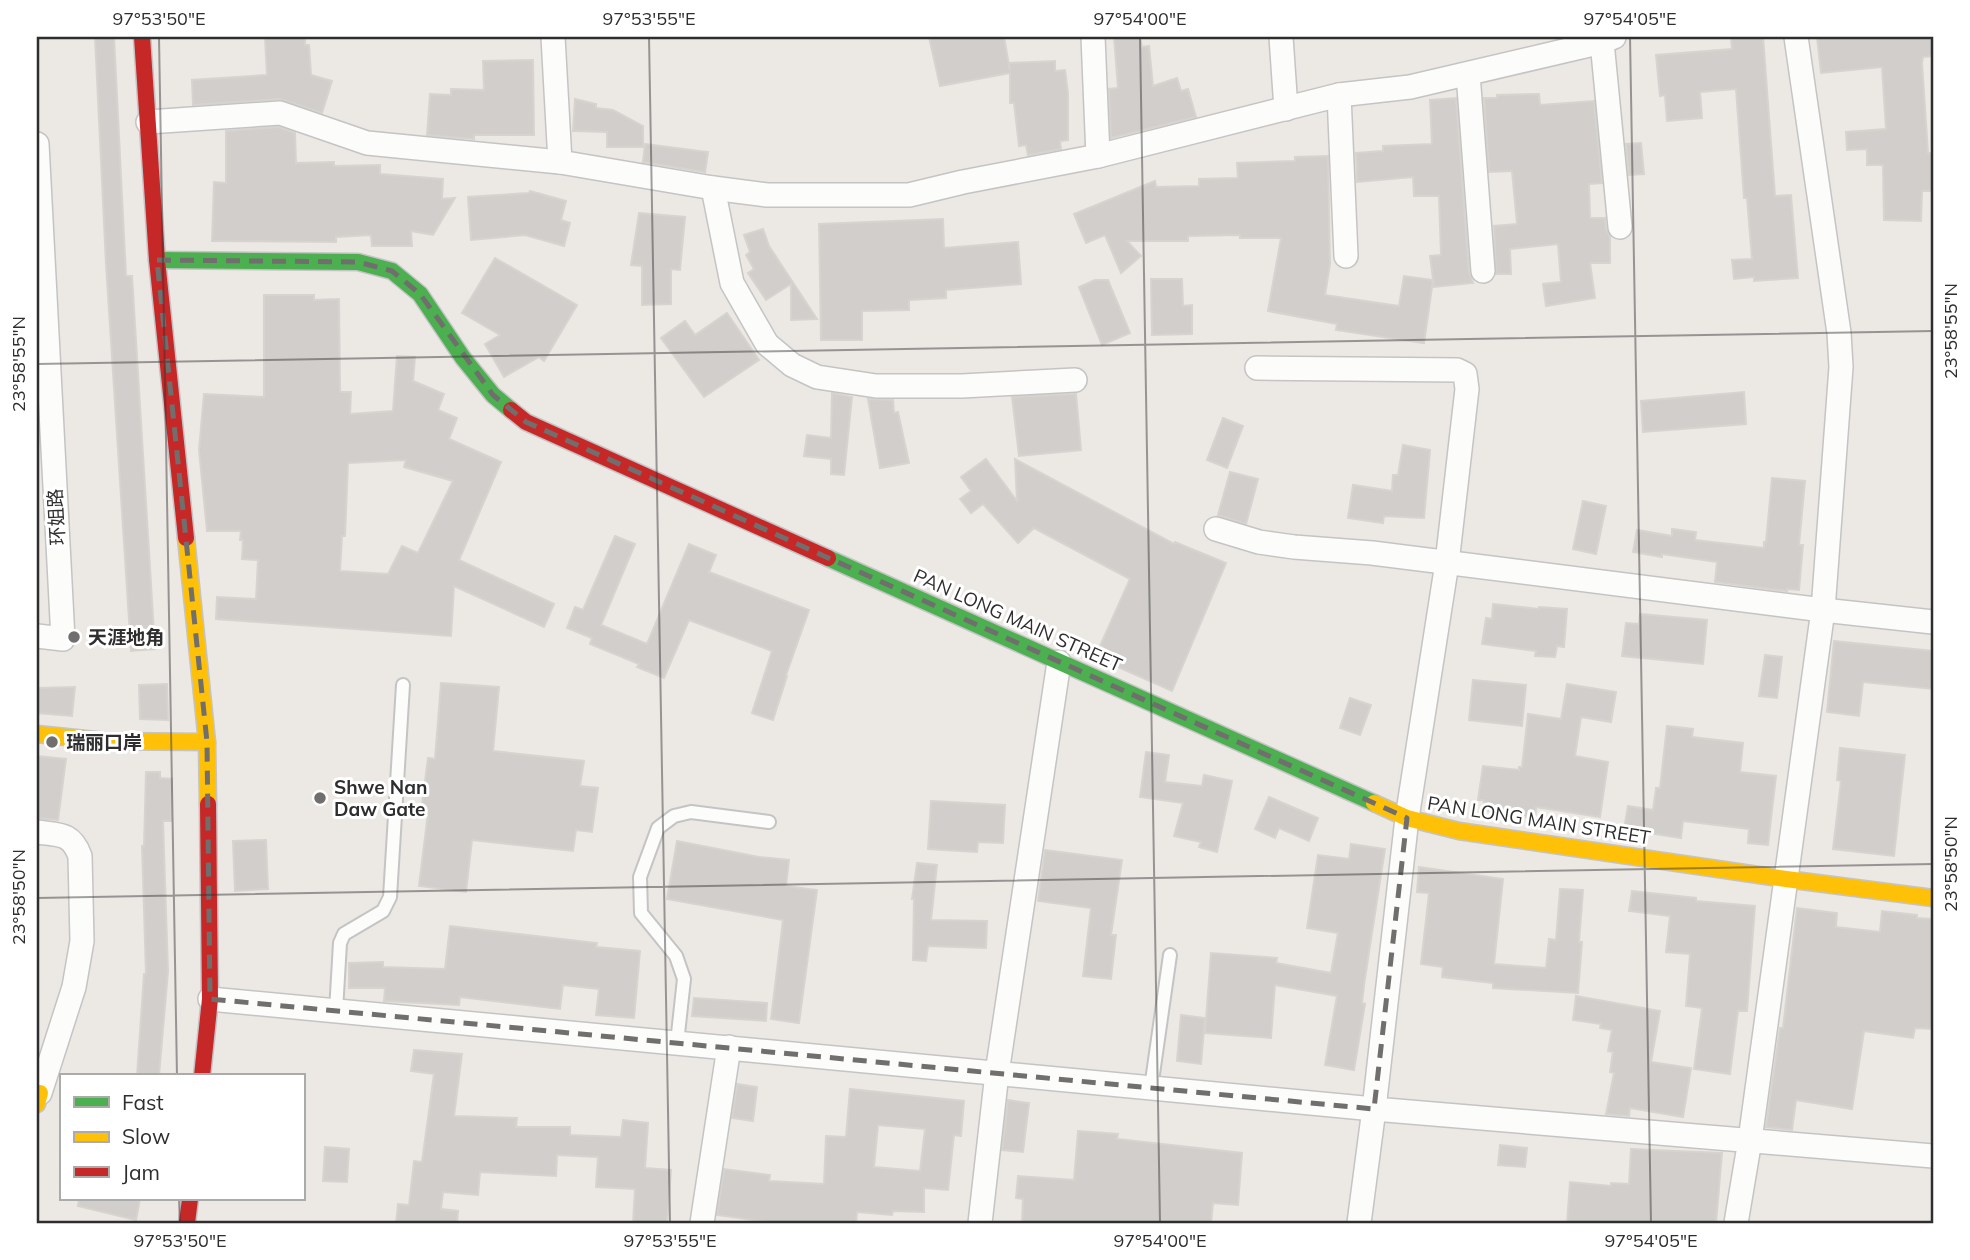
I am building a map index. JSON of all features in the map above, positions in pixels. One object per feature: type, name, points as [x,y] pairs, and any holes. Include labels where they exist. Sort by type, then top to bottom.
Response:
[{"type":"main road","points":[[142,37],[158,260],[207,742],[210,999],[202,1074]]},
{"type":"main road","name":"PAN LONG MAIN STREET","points":[[158,260],[358,262],[392,271],[420,294],[463,359],[493,395],[526,422],[1408,818],[1458,831],[1933,898]]},
{"type":"main road","points":[[37,734],[105,741],[207,742]]},
{"type":"main road","points":[[187,1223],[190,1200]]},
{"type":"street","points":[[553,37],[560,162]]},
{"type":"street","points":[[1093,37],[1098,156]]},
{"type":"street","points":[[1281,37],[1286,109]]},
{"type":"street","points":[[1736,1223],[1750,1140],[1823,610],[1841,367],[1839,332],[1796,37]]},
{"type":"street","points":[[148,122],[279,113],[367,144],[560,162],[767,195],[909,195],[1098,156],[1339,95],[1409,87],[1608,40],[1620,227]]},
{"type":"street","points":[[1468,74],[1483,271]]},
{"type":"street","points":[[1339,95],[1346,256]]},
{"type":"street","name":"环姐路","points":[[37,144],[44,429],[63,639],[37,636]]},
{"type":"street","points":[[713,188],[732,283],[767,344],[792,365],[817,377],[876,386],[962,386],[1075,380]]},
{"type":"street","points":[[1257,368],[1457,370],[1465,374],[1467,389],[1447,564],[1408,818],[1359,1223]]},
{"type":"street","points":[[1216,529],[1259,542],[1372,553],[1933,622]]},
{"type":"street","points":[[981,1223],[998,1073],[1059,662]]},
{"type":"street","points":[[37,832],[65,835],[75,843],[80,856],[82,941],[74,987],[38,1097]]},
{"type":"street","points":[[210,999],[1374,1109],[1933,1156]]},
{"type":"street","points":[[702,1223],[729,1047]]},
{"type":"lane","points":[[337,1011],[340,943],[344,934],[383,911],[390,897],[403,685]]},
{"type":"lane","points":[[677,1042],[684,979],[676,956],[641,913],[639,877],[658,828],[674,816],[691,812],[769,822]]},
{"type":"lane","points":[[1151,1088],[1170,955]]},
{"type":"highlighted area","points":[[157,260],[358,262],[392,271],[420,294],[493,395],[526,422],[1407,818],[1374,1109],[210,999],[207,742]]},
{"type":"building","points":[[95,37],[114,37],[126,276],[132,276],[155,649],[131,651],[106,264]]},
{"type":"building","points":[[265,37],[305,37],[305,45],[309,45],[311,75],[332,81],[322,113],[280,99],[193,105],[192,80],[267,75]]},
{"type":"building","points":[[929,37],[1004,37],[1010,71],[1009,63],[1055,61],[1055,71],[1065,70],[1068,93],[1068,140],[1060,141],[1061,149],[1028,155],[1026,145],[1019,146],[1014,103],[1010,103],[1010,73],[940,86]]},
{"type":"building","points":[[1114,37],[1140,37],[1142,47],[1149,46],[1153,86],[1177,78],[1181,91],[1188,89],[1196,117],[1111,138],[1109,89],[1118,88]]},
{"type":"building","points":[[1731,37],[1763,37],[1775,196],[1791,195],[1798,278],[1754,281],[1754,277],[1734,279],[1732,260],[1752,259],[1747,198],[1744,198],[1736,89],[1700,92],[1702,118],[1667,121],[1665,95],[1660,96],[1656,55],[1732,49]]},
{"type":"building","points":[[1817,37],[1933,37],[1933,56],[1923,57],[1922,63],[1928,153],[1933,153],[1933,191],[1922,191],[1921,221],[1884,220],[1883,165],[1867,165],[1867,149],[1847,150],[1846,132],[1886,129],[1882,67],[1821,73]]},
{"type":"building","points":[[533,60],[534,135],[474,135],[474,139],[427,135],[430,94],[451,95],[451,89],[484,90],[483,61]]},
{"type":"building","points":[[1539,94],[1540,105],[1594,101],[1602,183],[1589,184],[1590,218],[1605,218],[1610,237],[1610,263],[1590,263],[1595,298],[1546,306],[1543,284],[1561,282],[1558,244],[1510,249],[1511,274],[1496,274],[1494,226],[1517,224],[1512,171],[1489,172],[1484,98]]},
{"type":"building","points":[[1456,98],[1469,272],[1473,283],[1434,287],[1430,256],[1441,255],[1439,196],[1414,196],[1413,177],[1357,182],[1356,153],[1383,151],[1383,146],[1432,144],[1430,100]]},
{"type":"building","points":[[575,99],[596,104],[596,108],[613,110],[643,126],[643,147],[607,147],[607,132],[573,131]]},
{"type":"building","points":[[278,127],[295,133],[296,163],[380,165],[380,174],[443,179],[442,199],[455,198],[433,235],[411,231],[412,246],[372,246],[371,235],[336,237],[336,242],[212,241],[214,182],[226,183],[226,131]]},
{"type":"building","points":[[1641,143],[1644,174],[1629,175],[1626,144]]},
{"type":"building","points":[[645,144],[708,152],[705,172],[643,162]]},
{"type":"building","points":[[1328,156],[1330,264],[1325,295],[1399,306],[1404,276],[1433,280],[1424,343],[1336,330],[1337,324],[1268,311],[1281,238],[1240,238],[1240,235],[1188,236],[1188,241],[1127,241],[1141,256],[1121,273],[1105,235],[1086,243],[1074,214],[1155,181],[1156,187],[1199,186],[1199,179],[1238,178],[1237,163],[1295,161],[1295,157]]},
{"type":"building","points":[[530,191],[566,201],[561,220],[570,223],[564,246],[525,235],[471,240],[468,197]]},
{"type":"building","points":[[639,213],[685,217],[680,270],[671,269],[671,304],[642,305],[642,266],[631,265]]},
{"type":"building","points":[[943,219],[944,248],[1018,242],[1021,284],[946,290],[946,298],[909,300],[909,310],[862,311],[862,340],[821,340],[819,224]]},
{"type":"building","points":[[763,229],[769,246],[817,319],[791,320],[791,284],[766,300],[748,273],[754,269],[746,255],[750,252],[744,235]]},
{"type":"building","points":[[495,258],[577,305],[544,361],[539,357],[504,377],[485,344],[500,335],[462,313]]},
{"type":"building","points":[[1151,279],[1182,279],[1183,306],[1192,305],[1192,334],[1152,335]]},
{"type":"building","points":[[1095,280],[1108,280],[1130,333],[1102,345],[1079,287]]},
{"type":"building","points":[[264,295],[314,295],[314,300],[339,299],[340,392],[351,392],[350,414],[393,411],[397,356],[415,357],[413,381],[444,394],[438,410],[457,418],[449,439],[501,462],[459,560],[554,604],[544,627],[454,586],[451,636],[216,619],[217,597],[256,599],[258,560],[242,559],[241,531],[207,531],[199,450],[204,394],[264,397]],"holes":[[[406,460],[404,467],[453,481],[418,553],[402,546],[388,574],[340,571],[342,536],[345,536],[348,463]]]},
{"type":"building","points":[[727,313],[759,360],[704,397],[661,338],[685,321],[695,335]]},
{"type":"building","points":[[1744,392],[1746,424],[1643,432],[1641,401]]},
{"type":"building","points":[[832,393],[852,397],[844,475],[831,474],[831,459],[804,456],[807,435],[831,438]]},
{"type":"building","points":[[1076,394],[1081,450],[1019,456],[1012,397]]},
{"type":"building","points":[[868,399],[893,400],[894,413],[898,412],[909,463],[880,468]]},
{"type":"building","points":[[1223,418],[1243,426],[1227,468],[1207,460]]},
{"type":"building","points":[[1403,445],[1430,450],[1424,518],[1384,516],[1383,523],[1348,518],[1353,485],[1392,491],[1393,475],[1398,475]]},
{"type":"building","points":[[986,459],[1017,501],[1015,459],[1174,544],[1175,542],[1226,563],[1172,691],[1102,660],[1106,649],[1100,646],[1130,579],[1034,528],[1018,543],[983,504],[971,513],[960,499],[971,491],[961,477]]},
{"type":"building","points":[[1230,472],[1258,479],[1246,524],[1218,515]]},
{"type":"building","points":[[1772,478],[1805,481],[1799,545],[1803,545],[1799,590],[1787,591],[1715,582],[1717,562],[1633,552],[1637,530],[1672,536],[1672,529],[1696,532],[1695,540],[1764,548]]},
{"type":"building","points":[[1583,501],[1606,506],[1596,554],[1573,549]]},
{"type":"building","points":[[615,536],[635,544],[601,625],[647,644],[689,544],[716,555],[709,572],[809,610],[773,720],[752,713],[772,651],[689,620],[664,678],[637,667],[639,664],[590,644],[592,638],[567,628],[575,607],[583,610]]},
{"type":"building","points":[[1493,604],[1567,609],[1564,647],[1557,646],[1555,657],[1535,656],[1536,651],[1482,644],[1486,618],[1492,619]]},
{"type":"building","points":[[1640,614],[1707,620],[1703,664],[1622,656],[1626,623],[1639,624]]},
{"type":"building","points":[[1834,641],[1933,651],[1933,689],[1863,682],[1859,716],[1827,712]]},
{"type":"building","points":[[1765,655],[1782,657],[1777,698],[1759,696]]},
{"type":"building","points":[[1473,680],[1526,685],[1522,726],[1469,720]]},
{"type":"building","points":[[441,683],[499,687],[493,751],[584,761],[580,786],[598,788],[592,832],[576,830],[573,851],[472,840],[466,892],[419,886],[428,813],[421,812],[428,758],[435,759]]},
{"type":"building","points":[[167,684],[168,720],[140,719],[139,685]]},
{"type":"building","points":[[1567,684],[1616,692],[1611,722],[1581,717],[1575,756],[1608,762],[1600,817],[1536,807],[1535,819],[1483,810],[1484,800],[1478,800],[1483,766],[1519,770],[1519,767],[1522,767],[1528,714],[1561,719]]},
{"type":"building","points":[[75,687],[72,716],[37,713],[37,688]]},
{"type":"building","points":[[1350,698],[1371,705],[1360,735],[1340,728]]},
{"type":"building","points":[[1667,726],[1693,729],[1692,737],[1743,743],[1740,772],[1776,776],[1768,845],[1748,843],[1749,829],[1683,821],[1681,838],[1624,829],[1628,806],[1653,810],[1656,788],[1660,788]]},
{"type":"building","points":[[1840,748],[1905,755],[1894,856],[1833,849],[1841,781],[1837,780]]},
{"type":"building","points":[[1146,752],[1169,755],[1165,782],[1202,786],[1204,775],[1232,781],[1217,852],[1199,847],[1201,842],[1174,836],[1183,803],[1140,797]]},
{"type":"building","points":[[37,756],[66,759],[58,820],[37,818]]},
{"type":"building","points":[[146,772],[160,772],[160,778],[172,779],[171,821],[163,821],[168,971],[159,1074],[137,1074],[146,974]]},
{"type":"building","points":[[1269,797],[1318,818],[1309,841],[1279,828],[1275,838],[1255,829]]},
{"type":"building","points":[[931,801],[1005,805],[1003,843],[978,842],[977,852],[928,849]]},
{"type":"building","points":[[266,840],[268,889],[235,891],[233,841]]},
{"type":"building","points":[[677,841],[789,860],[786,886],[817,890],[799,1023],[771,1019],[783,920],[667,899]]},
{"type":"building","points":[[1351,844],[1385,849],[1354,1070],[1325,1065],[1337,996],[1275,985],[1271,1038],[1205,1033],[1211,953],[1277,958],[1276,963],[1331,973],[1338,933],[1307,928],[1318,855],[1349,859]]},
{"type":"building","points":[[1045,850],[1122,860],[1111,935],[1116,935],[1111,979],[1083,976],[1091,908],[1038,901]]},
{"type":"building","points":[[917,863],[937,865],[931,920],[987,921],[986,948],[928,946],[926,961],[913,960],[912,899]]},
{"type":"building","points":[[1419,867],[1503,879],[1494,964],[1546,968],[1549,939],[1556,940],[1560,889],[1583,890],[1578,993],[1493,988],[1493,983],[1442,977],[1443,967],[1421,964],[1429,893],[1417,892]]},
{"type":"building","points":[[1632,891],[1696,898],[1696,901],[1755,906],[1747,1011],[1738,1011],[1730,1074],[1694,1069],[1702,1008],[1686,1006],[1690,954],[1666,952],[1670,916],[1629,911]]},
{"type":"building","points":[[1797,908],[1837,913],[1836,927],[1880,932],[1882,911],[1933,919],[1933,1029],[1915,1028],[1913,1038],[1864,1031],[1852,1109],[1796,1100],[1792,1130],[1766,1127],[1780,1028],[1783,1028]]},
{"type":"building","points":[[450,926],[597,943],[596,947],[640,951],[634,1018],[596,1015],[599,989],[563,985],[560,1009],[460,997],[459,1005],[384,1001],[385,988],[349,988],[349,963],[383,962],[383,967],[445,969]]},
{"type":"building","points":[[1576,996],[1660,1011],[1651,1062],[1691,1068],[1683,1117],[1630,1108],[1629,1116],[1606,1114],[1614,1073],[1610,1072],[1613,1052],[1608,1051],[1612,1030],[1600,1028],[1601,1024],[1573,1020]]},
{"type":"building","points":[[694,998],[767,1003],[766,1021],[692,1016]]},
{"type":"building","points":[[1181,1015],[1205,1018],[1201,1064],[1177,1061]]},
{"type":"building","points":[[414,1050],[462,1054],[454,1116],[517,1118],[516,1127],[570,1127],[570,1135],[621,1137],[623,1120],[648,1123],[645,1168],[671,1170],[667,1223],[633,1223],[635,1189],[596,1187],[598,1157],[557,1155],[556,1176],[480,1172],[478,1195],[443,1192],[441,1209],[458,1211],[457,1223],[396,1223],[398,1204],[409,1205],[414,1161],[422,1162],[434,1074],[411,1071]]},
{"type":"building","points":[[737,1084],[757,1087],[753,1121],[732,1118]]},
{"type":"building","points":[[850,1089],[964,1101],[961,1136],[954,1135],[948,1190],[924,1188],[924,1212],[893,1211],[892,1215],[857,1212],[856,1223],[774,1223],[717,1215],[724,1169],[770,1175],[769,1181],[824,1184],[826,1136],[846,1137]],"holes":[[[878,1125],[925,1129],[920,1171],[874,1167]]]},
{"type":"building","points":[[1008,1100],[1029,1103],[1023,1152],[1002,1150]]},
{"type":"building","points":[[1078,1131],[1118,1134],[1117,1139],[1242,1153],[1238,1205],[1213,1203],[1211,1223],[1022,1223],[1023,1199],[1016,1198],[1018,1176],[1074,1180]]},
{"type":"building","points":[[1500,1145],[1527,1148],[1525,1167],[1498,1165]]},
{"type":"building","points":[[325,1147],[349,1149],[347,1182],[323,1181]]},
{"type":"building","points":[[1631,1149],[1722,1153],[1716,1223],[1567,1223],[1570,1182],[1611,1186],[1611,1183],[1629,1184]]},
{"type":"building","points":[[79,1200],[140,1200],[136,1220],[78,1206]]},
{"type":"traffic: fast","points":[[157,260],[358,262],[392,271],[420,294],[463,358],[493,395],[511,410]]},
{"type":"traffic: fast","points":[[828,558],[1374,803]]},
{"type":"traffic: slow","points":[[186,538],[207,742],[208,804]]},
{"type":"traffic: slow","points":[[37,734],[105,741],[207,742]]},
{"type":"traffic: slow","points":[[1374,803],[1407,818],[1459,831],[1933,898]]},
{"type":"traffic: slow","points":[[37,1104],[40,1093]]},
{"type":"traffic: jam","points":[[142,37],[157,260],[186,538]]},
{"type":"traffic: jam","points":[[511,410],[526,422],[828,558]]},
{"type":"traffic: jam","points":[[202,1074],[210,999],[208,804]]},
{"type":"traffic: jam","points":[[187,1223],[190,1200]]},
{"type":"place","name":"天涯地角","points":[[74,637]]},
{"type":"place","name":"瑞丽口岸","points":[[52,742]]},
{"type":"place","name":"Shwe Nan Daw Gate","points":[[320,798]]}]
